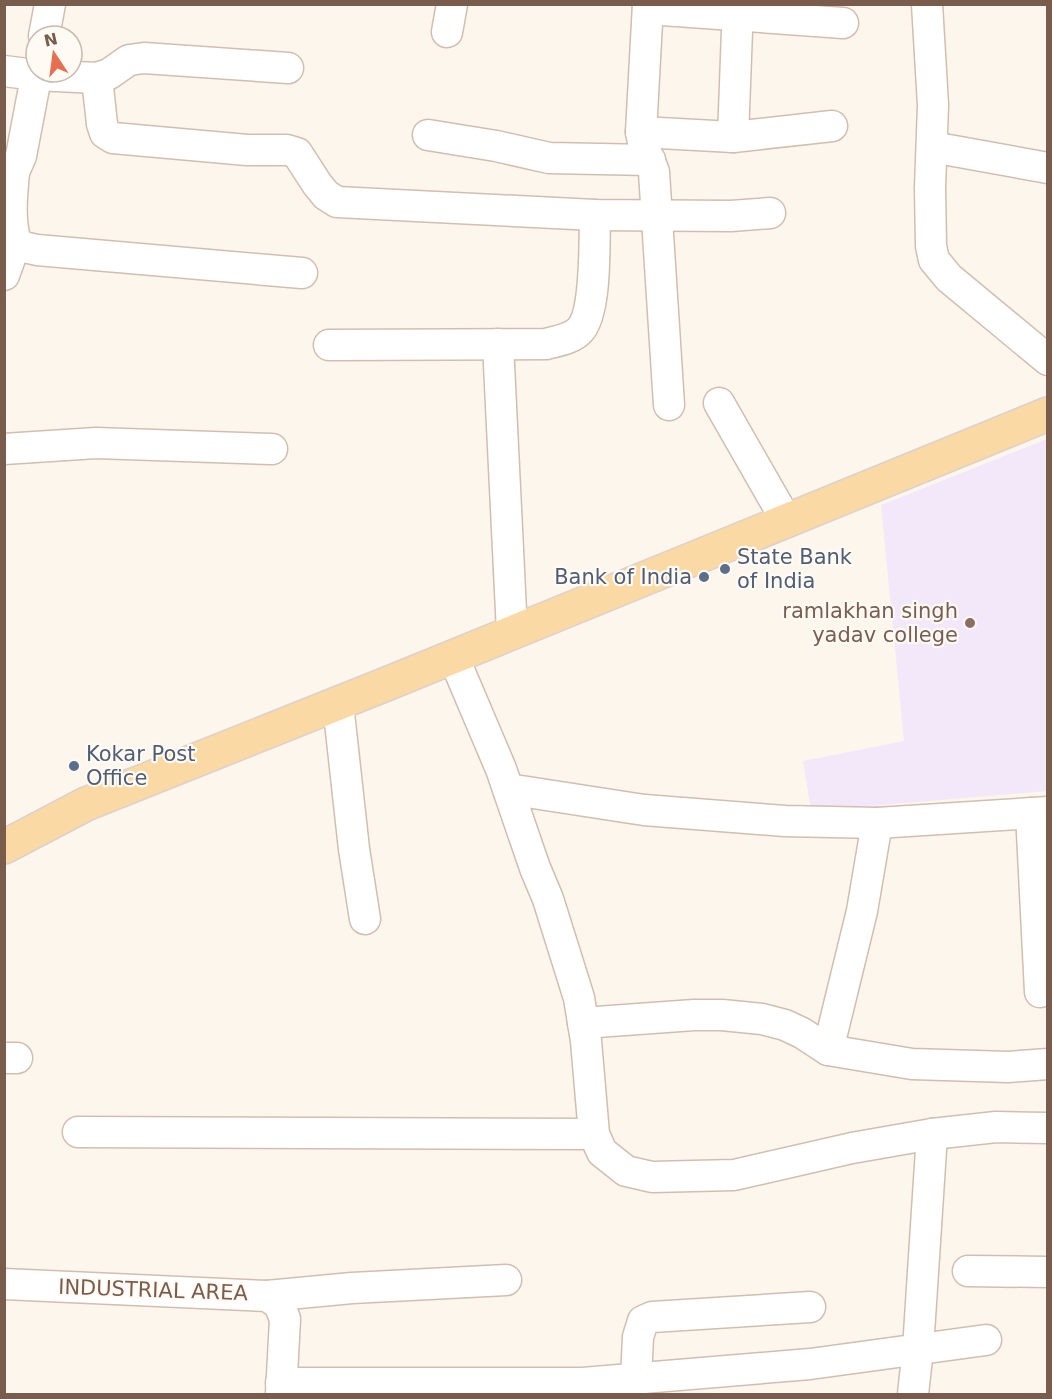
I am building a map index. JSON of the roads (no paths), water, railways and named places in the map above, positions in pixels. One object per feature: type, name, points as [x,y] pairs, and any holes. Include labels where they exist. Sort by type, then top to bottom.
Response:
[{"type":"main road","points":[[4,847],[86,804],[338,704],[1047,414]]},
{"type":"street","points":[[46,24],[50,4]]},
{"type":"street","points":[[927,4],[933,105],[931,246],[934,260],[949,278],[1047,360]]},
{"type":"street","points":[[669,405],[654,172],[645,146],[648,7],[738,10],[843,23]]},
{"type":"street","points":[[733,137],[738,10]]},
{"type":"street","points":[[84,77],[97,78],[109,74],[129,60],[144,58],[288,68]]},
{"type":"street","points":[[4,71],[24,73]]},
{"type":"street","points":[[97,78],[102,124],[105,133],[113,138],[247,150],[287,150],[297,153],[317,184],[337,202],[595,215],[730,216],[770,213]]},
{"type":"street","points":[[4,274],[16,242],[11,216],[9,177],[21,156],[35,84]]},
{"type":"street","points":[[428,135],[496,146],[549,158],[832,126]]},
{"type":"street","points":[[932,147],[1047,168]]},
{"type":"street","points":[[329,345],[546,344],[567,338],[579,331],[586,322],[592,288],[595,215]]},
{"type":"street","points":[[16,242],[24,247],[37,250],[302,273]]},
{"type":"street","points":[[498,344],[512,632]]},
{"type":"street","points":[[719,403],[786,520]]},
{"type":"street","points":[[4,449],[96,443],[272,449]]},
{"type":"street","points":[[453,656],[508,789],[561,937],[579,998],[594,1134],[602,1152],[626,1171],[652,1177],[734,1175],[852,1148],[932,1134],[996,1127],[1047,1128]]},
{"type":"street","points":[[338,704],[354,849],[365,919]]},
{"type":"street","points":[[508,789],[644,810],[785,821],[877,823],[1039,813],[1042,912],[1040,992]]},
{"type":"street","points":[[828,1050],[862,911],[877,823]]},
{"type":"street","points":[[583,1023],[694,1015],[762,1019],[802,1033],[828,1050],[912,1064],[1008,1067],[1047,1064]]},
{"type":"street","points":[[78,1132],[594,1134]]},
{"type":"street","points":[[913,1395],[932,1134]]},
{"type":"street","points":[[968,1271],[1047,1272]]},
{"type":"street","points":[[267,1296],[352,1288],[506,1280]]},
{"type":"street","name":"INDUSTRIAL AREA","points":[[4,1284],[267,1296],[279,1304],[285,1319],[281,1389]]},
{"type":"street","points":[[636,1378],[639,1337],[644,1322],[652,1317],[810,1307]]},
{"type":"street","points":[[281,1389],[583,1383],[810,1365],[986,1340]]},
{"type":"place","name":"State Bank of India","points":[[725,569]]},
{"type":"place","name":"Bank of India","points":[[704,577]]},
{"type":"place","name":"ramlakhan singh yadav college","points":[[970,623]]},
{"type":"place","name":"Kokar Post Office","points":[[74,766]]}]
